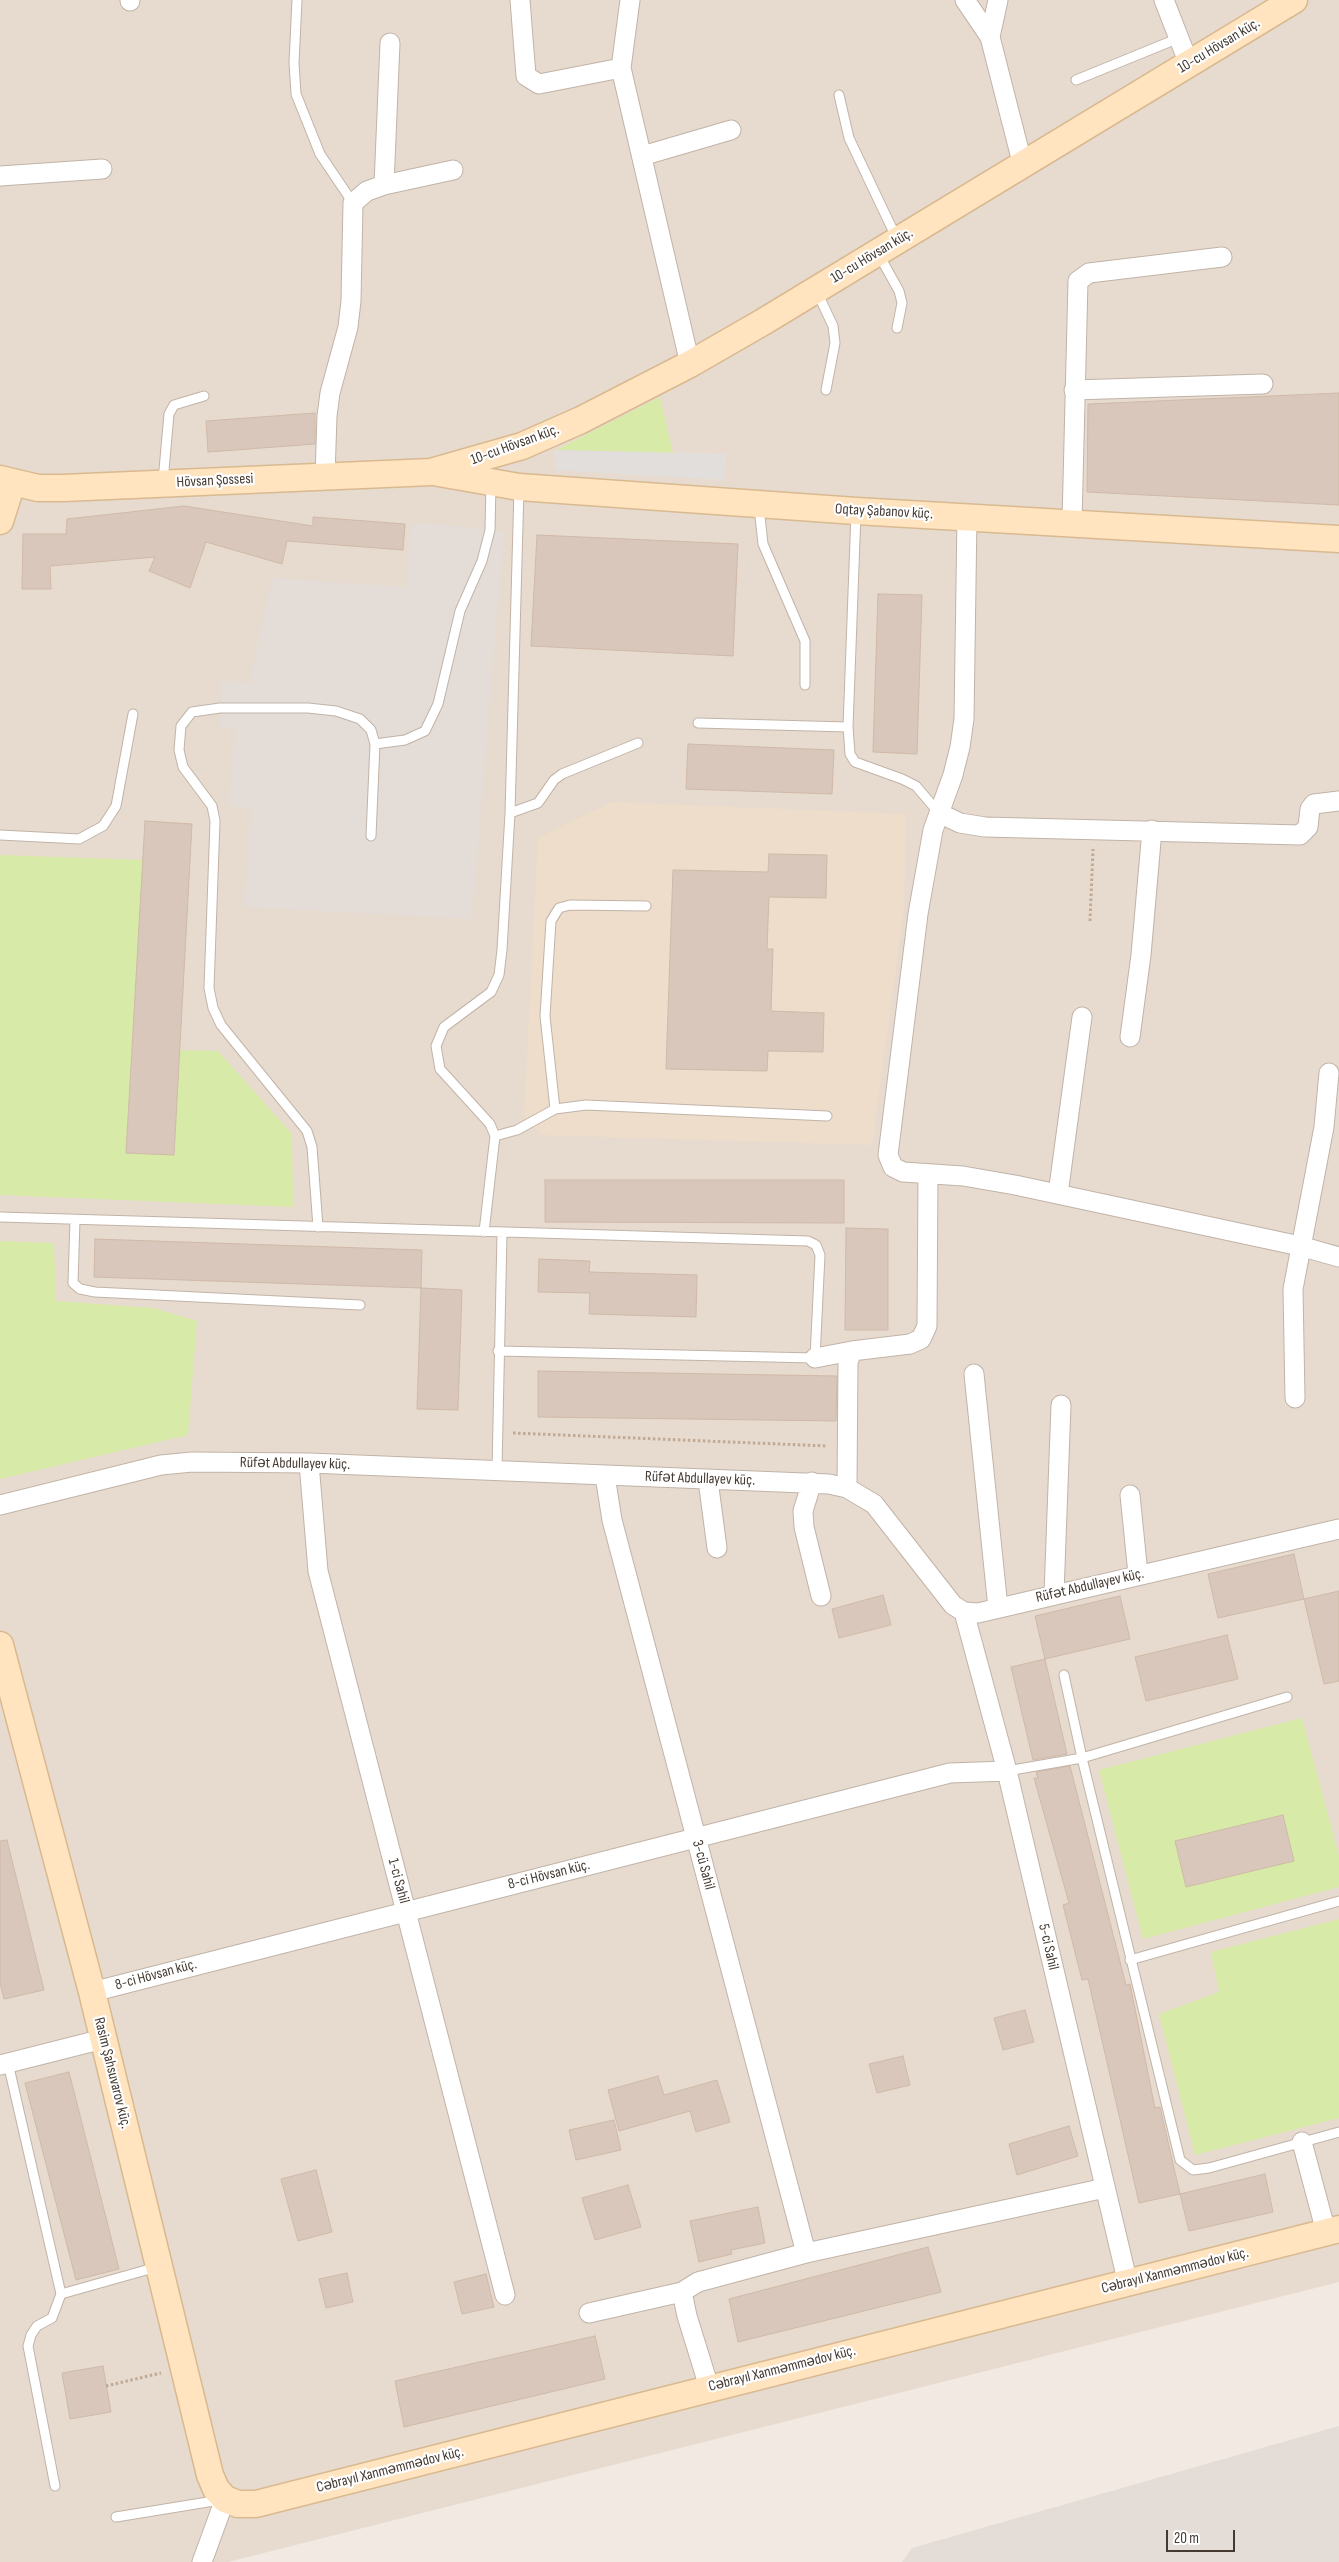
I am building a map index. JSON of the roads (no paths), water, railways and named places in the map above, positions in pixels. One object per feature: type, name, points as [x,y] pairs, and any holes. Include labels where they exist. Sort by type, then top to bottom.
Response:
[{"type":"street","points":[[520,0],[526,76],[539,84],[621,68]]},
{"type":"street","points":[[630,0],[621,68],[690,364]]},
{"type":"street","points":[[965,0],[990,37],[1023,166]]},
{"type":"street","points":[[990,37],[998,0]]},
{"type":"street","points":[[1164,0],[1189,64]]},
{"type":"street","name":"10-cu Hövsan küç.","points":[[431,472],[484,459],[543,437],[581,420],[690,364],[1023,166],[1293,0]]},
{"type":"street","points":[[384,185],[390,43]]},
{"type":"street","points":[[642,156],[731,130]]},
{"type":"street","points":[[0,176],[102,169]]},
{"type":"street","points":[[325,476],[327,416],[330,394],[348,327],[351,300],[353,203],[367,192],[384,185],[453,170]]},
{"type":"street","points":[[1072,522],[1078,281],[1089,273],[1222,257]]},
{"type":"street","points":[[1074,390],[1263,384]]},
{"type":"street","points":[[543,437],[531,451],[526,462],[530,473],[554,490]]},
{"type":"street","name":"Hövsan Şossesi","points":[[6,481],[38,488],[63,488],[431,472]]},
{"type":"street","name":"Oqtay Şabanov küç.","points":[[431,472],[519,487],[554,490],[856,511],[1072,522],[1339,539]]},
{"type":"street","points":[[0,521],[6,481]]},
{"type":"street","points":[[967,516],[964,719],[958,756],[933,830],[918,914],[888,1155],[893,1167],[903,1172],[963,1176],[1058,1194],[1300,1246],[1339,1257]]},
{"type":"street","points":[[938,813],[960,823],[985,827],[1094,828],[1300,835],[1308,827],[1310,809],[1314,804],[1339,801]]},
{"type":"street","points":[[1130,1037],[1152,830]]},
{"type":"street","points":[[1058,1194],[1082,1017]]},
{"type":"street","points":[[1295,1398],[1293,1289],[1324,1127],[1329,1073]]},
{"type":"street","points":[[815,1358],[852,1351],[910,1344],[921,1339],[927,1326],[928,1174]]},
{"type":"street","points":[[847,1488],[848,1362],[852,1351]]},
{"type":"street","points":[[974,1374],[998,1608]]},
{"type":"street","points":[[1054,1594],[1061,1405]]},
{"type":"street","name":"Rüfət Abdullayev küç.","points":[[0,1505],[161,1465],[192,1462],[309,1463],[708,1480],[812,1482],[847,1488],[874,1504],[942,1594],[953,1605],[964,1612],[978,1612],[998,1608],[1339,1528]]},
{"type":"street","name":"1-ci Sahil","points":[[309,1463],[318,1571],[505,2296]]},
{"type":"street","name":"3-cü Sahil","points":[[605,1476],[612,1520],[806,2253]]},
{"type":"street","points":[[708,1480],[717,1548]]},
{"type":"street","points":[[812,1482],[803,1511],[804,1527],[821,1596]]},
{"type":"street","points":[[1130,1494],[1138,1574]]},
{"type":"street","name":"5-ci Sahil","points":[[964,1612],[1007,1771],[1128,2284]]},
{"type":"street","name":"Rasim Şahsuvarov küç.","points":[[0,1645],[104,2038],[210,2475],[216,2490],[226,2499]]},
{"type":"street","name":"8-ci Hövsan küç.","points":[[92,1992],[950,1773],[1007,1771]]},
{"type":"street","points":[[4,2064],[104,2038]]},
{"type":"street","points":[[1302,2142],[1332,2231]]},
{"type":"street","points":[[589,2313],[682,2292],[698,2282],[806,2253],[1105,2188]]},
{"type":"street","name":"Cəbrayıl Xanməmmədov küç.","points":[[226,2499],[238,2504],[256,2504],[709,2387],[1128,2284],[1332,2231]]},
{"type":"street","points":[[682,2292],[709,2387]]},
{"type":"street","points":[[202,2562],[226,2499]]},
{"type":"lane","points":[[297,0],[294,63],[296,94],[320,154],[353,203]]},
{"type":"lane","points":[[1076,80],[1179,38]]},
{"type":"lane","points":[[838,95],[849,138],[887,246],[899,291],[902,303],[897,328]]},
{"type":"lane","points":[[816,290],[833,326],[835,344],[826,390]]},
{"type":"lane","points":[[163,484],[169,414],[174,405],[204,396]]},
{"type":"lane","points":[[375,744],[405,740],[425,731],[438,704],[460,611],[482,561],[488,538],[491,482]]},
{"type":"lane","points":[[484,1232],[496,1136],[490,1124],[440,1069],[436,1046],[444,1027],[491,992],[498,976],[502,950],[510,813],[519,487]]},
{"type":"lane","points":[[758,504],[763,544],[805,641],[805,685]]},
{"type":"lane","points":[[856,511],[848,727],[850,754],[855,762],[902,778],[916,786],[938,813]]},
{"type":"lane","points":[[318,1227],[312,1147],[307,1131],[221,1025],[213,1008],[209,988],[215,821],[212,806],[183,767],[179,750],[181,726],[192,712],[220,708],[308,708],[336,711],[360,719],[371,730],[375,744],[371,836]]},
{"type":"lane","points":[[0,835],[79,839],[103,826],[116,806],[133,714]]},
{"type":"lane","points":[[698,723],[848,727]]},
{"type":"lane","points":[[510,813],[538,803],[554,780],[562,774],[638,743]]},
{"type":"lane","points":[[555,1109],[545,1016],[551,921],[559,908],[570,905],[646,906]]},
{"type":"lane","points":[[496,1136],[517,1130],[555,1109],[586,1105],[827,1116]]},
{"type":"lane","points":[[0,1217],[808,1241],[816,1245],[820,1256],[815,1358],[498,1351]]},
{"type":"lane","points":[[75,1220],[73,1283],[80,1289],[95,1292],[360,1305]]},
{"type":"lane","points":[[497,1470],[498,1351],[502,1233]]},
{"type":"lane","points":[[1064,1675],[1130,1960],[1180,2160],[1192,2170],[1209,2168],[1339,2132]]},
{"type":"lane","points":[[1007,1771],[1082,1758],[1286,1697]]},
{"type":"lane","points":[[1130,1960],[1339,1901]]},
{"type":"lane","points":[[4,2064],[61,2294]]},
{"type":"lane","points":[[55,2486],[28,2346],[31,2335],[37,2326],[52,2318],[55,2314],[56,2302],[61,2294],[160,2266]]},
{"type":"lane","points":[[116,2517],[226,2499]]}]
